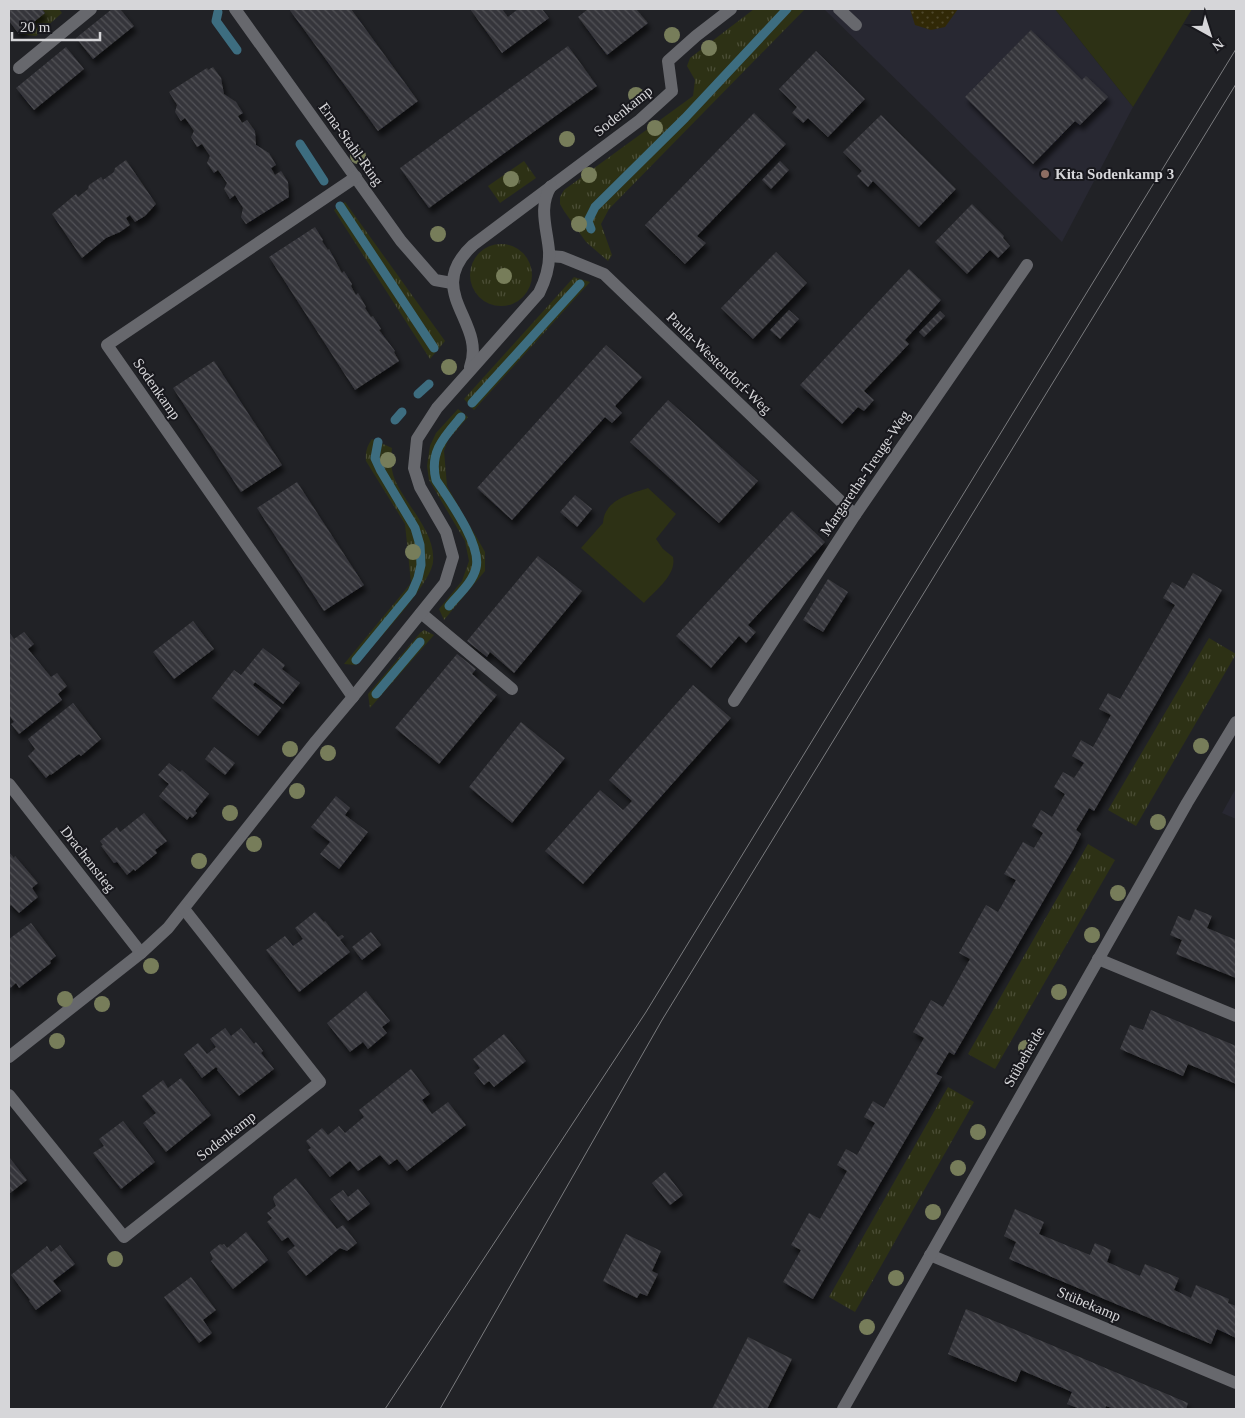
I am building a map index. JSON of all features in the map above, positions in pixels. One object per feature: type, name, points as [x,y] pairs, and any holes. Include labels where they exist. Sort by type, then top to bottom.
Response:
[{"type":"street","points":[[19,68],[91,9]]},
{"type":"street","name":"Erna-Stahl-Ring","points":[[235,9],[401,241],[435,280],[452,283]]},
{"type":"street","name":"Sodenkamp","points":[[452,283],[453,273],[462,254],[640,120],[672,91],[668,61],[731,9]]},
{"type":"street","points":[[839,9],[856,25]]},
{"type":"street","name":"Sodenkamp","points":[[353,697],[106,345],[356,177]]},
{"type":"street","points":[[9,1057],[141,953],[168,928],[316,741],[445,583],[453,557],[446,532],[420,487],[414,468],[417,439],[437,408],[539,293],[546,280],[549,256],[543,210],[546,194],[551,186]]},
{"type":"street","name":"Paula-Westendorf-Weg","points":[[549,256],[562,257],[604,274],[855,515]]},
{"type":"street","name":"Margaretha-Treuge-Weg","points":[[734,701],[855,515],[1027,265]]},
{"type":"street","points":[[452,283],[474,348],[473,359],[468,372]]},
{"type":"street","points":[[421,613],[512,689]]},
{"type":"street","name":"Stübeheide","points":[[843,1409],[1187,803],[1236,722]]},
{"type":"street","name":"Drachenstieg","points":[[9,784],[141,953]]},
{"type":"street","name":"Sodenkamp","points":[[9,1095],[124,1238],[320,1082],[184,909]]},
{"type":"street","points":[[1098,959],[1236,1016]]},
{"type":"street","name":"Stübekamp","points":[[930,1255],[1236,1383]]},
{"type":"shaded area","name":"Kita Sodenkamp 3","points":[[824,9],[1055,9],[1133,107],[1062,242]]},
{"type":"shaded area","points":[[1236,788],[1236,819],[1222,813]]},
{"type":"green space","points":[[42,9],[59,9],[62,13],[36,36],[19,34],[45,13]]},
{"type":"green space","points":[[754,9],[805,9],[609,209],[601,224],[612,255],[608,261],[586,242],[564,211],[560,204],[560,197],[564,190],[693,96],[695,80],[687,66],[690,58]]},
{"type":"green space","points":[[1055,9],[1192,9],[1133,107]]},
{"type":"green space","points":[[524,161],[536,178],[500,203],[488,186]]},
{"type":"green space","points":[[345,202],[445,341],[430,359],[334,210]]},
{"type":"green space","points":[[495,244],[507,244],[523,253],[530,263],[532,275],[530,287],[523,297],[507,306],[495,306],[484,301],[475,292],[470,281],[470,269],[475,258],[484,249]]},
{"type":"green space","points":[[574,277],[590,282],[474,410],[464,399]]},
{"type":"green space","points":[[458,409],[468,417],[448,440],[444,451],[447,486],[485,552],[485,571],[444,620],[439,609],[462,581],[469,561],[465,541],[429,480],[427,466],[430,446],[436,433]]},
{"type":"green space","points":[[372,439],[392,448],[391,458],[395,479],[427,533],[432,547],[433,562],[423,585],[387,630],[356,665],[344,664],[411,583],[405,524],[366,461],[367,449]]},
{"type":"green space","points":[[648,488],[676,514],[656,539],[663,549],[673,557],[672,570],[664,582],[644,603],[581,548],[603,523],[604,515],[613,503]]},
{"type":"green space","points":[[424,630],[434,635],[370,708],[368,694]]},
{"type":"green space","points":[[1209,638],[1236,654],[1136,826],[1108,810]]},
{"type":"green space","points":[[1088,844],[1115,860],[995,1069],[968,1054]]},
{"type":"green space","points":[[948,1087],[974,1102],[855,1312],[829,1297]]},
{"type":"sand","points":[[910,9],[958,9],[945,27],[931,30],[915,25]]},
{"type":"building","points":[[9,9],[42,9],[45,13],[19,34],[9,21]]},
{"type":"building","points":[[112,9],[120,9],[134,26],[93,59],[76,38]]},
{"type":"building","points":[[289,9],[351,9],[418,101],[378,131]]},
{"type":"building","points":[[470,9],[502,9],[508,17],[518,9],[542,9],[549,18],[502,53]]},
{"type":"building","points":[[588,9],[636,9],[648,23],[607,55],[578,17]]},
{"type":"building","points":[[1031,30],[1082,80],[1086,76],[1108,97],[1080,125],[1075,121],[1033,164],[965,97]]},
{"type":"building","points":[[568,46],[597,86],[429,208],[400,168]]},
{"type":"building","points":[[66,47],[84,69],[34,110],[16,88]]},
{"type":"building","points":[[816,51],[865,99],[828,137],[808,118],[803,123],[792,113],[797,107],[779,89]]},
{"type":"building","points":[[213,67],[221,78],[224,94],[236,102],[243,113],[238,116],[242,123],[247,120],[255,131],[256,145],[269,153],[276,165],[271,168],[275,175],[281,171],[288,182],[289,197],[246,224],[241,217],[243,208],[235,195],[230,199],[224,189],[227,183],[218,170],[214,173],[207,163],[210,156],[202,144],[197,147],[191,137],[194,131],[185,118],[181,121],[175,112],[177,105],[169,92],[207,68],[208,70]]},
{"type":"building","points":[[754,113],[786,144],[697,236],[706,243],[685,264],[645,225]]},
{"type":"building","points":[[881,115],[956,189],[919,227],[873,181],[868,187],[857,176],[862,171],[843,152]]},
{"type":"building","points":[[126,160],[156,204],[145,216],[135,222],[130,215],[126,218],[130,225],[106,238],[82,258],[52,214],[76,194],[78,197],[88,189],[89,185],[101,177],[103,180],[114,172],[115,168]]},
{"type":"building","points":[[780,161],[789,170],[771,189],[762,180]]},
{"type":"building","points":[[972,204],[1004,236],[1003,238],[1010,246],[998,258],[990,250],[967,274],[935,242]]},
{"type":"building","points":[[315,227],[342,273],[344,271],[352,284],[351,286],[356,295],[358,293],[365,308],[371,317],[373,316],[381,329],[379,330],[395,351],[399,361],[355,390],[269,257]]},
{"type":"building","points":[[776,252],[807,283],[753,339],[721,308]]},
{"type":"building","points":[[909,269],[941,300],[905,340],[909,344],[864,391],[874,400],[864,411],[858,407],[842,424],[800,385]]},
{"type":"building","points":[[789,310],[799,319],[780,339],[770,330]]},
{"type":"building","points":[[940,311],[945,316],[924,337],[919,332]]},
{"type":"building","points":[[606,345],[642,377],[615,406],[622,413],[612,423],[605,417],[512,520],[477,488]]},
{"type":"building","points":[[214,361],[282,465],[241,492],[173,388]]},
{"type":"building","points":[[668,400],[758,481],[719,523],[630,442]]},
{"type":"building","points":[[297,482],[364,585],[324,611],[257,508]]},
{"type":"building","points":[[575,495],[592,509],[577,527],[560,512]]},
{"type":"building","points":[[792,511],[825,542],[748,625],[756,632],[746,643],[739,636],[711,668],[676,636]]},
{"type":"building","points":[[538,556],[582,591],[514,673],[490,652],[487,657],[467,641]]},
{"type":"building","points":[[1193,573],[1222,590],[1094,811],[1089,808],[1076,830],[1081,834],[1073,850],[954,1055],[949,1052],[936,1074],[942,1077],[813,1299],[783,1282],[801,1250],[791,1245],[809,1213],[820,1219],[847,1171],[837,1165],[846,1149],[857,1155],[875,1123],[864,1117],[873,1101],[884,1108],[924,1038],[913,1032],[931,1000],[943,1007],[970,959],[959,953],[986,905],[998,912],[1016,880],[1004,874],[1023,842],[1034,848],[1043,833],[1032,826],[1041,810],[1052,817],[1065,794],[1054,787],[1063,772],[1074,778],[1084,763],[1072,756],[1081,740],[1093,747],[1111,715],[1099,709],[1108,693],[1120,699],[1175,605],[1163,598],[1172,582],[1184,589]]},
{"type":"building","points":[[828,579],[848,592],[823,632],[803,620]]},
{"type":"building","points":[[193,621],[214,649],[174,679],[153,652]]},
{"type":"building","points":[[9,632],[14,639],[24,632],[34,644],[28,649],[51,677],[57,673],[67,686],[58,694],[62,700],[19,734],[11,724],[14,722],[9,715]]},
{"type":"building","points":[[263,648],[285,665],[282,669],[300,683],[283,704],[255,682],[253,685],[281,708],[258,736],[212,698],[234,670],[241,675]]},
{"type":"building","points":[[457,654],[476,669],[472,674],[497,695],[439,764],[395,728]]},
{"type":"building","points":[[693,685],[731,718],[583,884],[545,851],[600,790],[623,810],[632,801],[609,780]]},
{"type":"building","points":[[73,703],[101,739],[81,756],[79,754],[46,778],[28,756],[35,749],[28,739]]},
{"type":"building","points":[[521,722],[565,758],[512,823],[469,787]]},
{"type":"building","points":[[214,747],[235,763],[225,775],[205,759]]},
{"type":"building","points":[[169,763],[180,772],[182,770],[209,794],[195,811],[197,813],[192,818],[190,816],[187,820],[159,796],[169,784],[158,775]]},
{"type":"building","points":[[336,796],[350,808],[345,815],[368,832],[339,869],[320,854],[330,842],[311,827]]},
{"type":"building","points":[[144,813],[167,841],[155,850],[157,853],[135,871],[134,869],[127,875],[117,862],[114,863],[101,846],[103,845],[100,841],[117,827],[120,832]]},
{"type":"building","points":[[9,852],[14,858],[15,856],[38,883],[32,888],[38,897],[19,913],[11,905],[9,907]]},
{"type":"building","points":[[1195,909],[1212,916],[1207,928],[1236,940],[1236,978],[1176,954],[1182,940],[1170,935],[1178,916],[1190,921]]},
{"type":"building","points":[[315,912],[338,937],[342,935],[344,937],[340,940],[350,952],[299,992],[266,950],[285,936],[293,946],[303,939],[295,928]]},
{"type":"building","points":[[31,923],[56,956],[50,961],[51,963],[19,988],[16,983],[9,989],[9,939]]},
{"type":"building","points":[[371,932],[381,945],[362,960],[352,947]]},
{"type":"building","points":[[366,991],[390,1021],[382,1027],[387,1033],[368,1049],[363,1042],[350,1052],[327,1023]]},
{"type":"building","points":[[1151,1010],[1236,1046],[1236,1084],[1188,1064],[1183,1076],[1120,1049],[1130,1025],[1143,1030]]},
{"type":"building","points":[[225,1028],[231,1036],[241,1028],[254,1044],[256,1042],[263,1051],[261,1053],[274,1069],[239,1096],[216,1067],[202,1078],[184,1054],[198,1043],[207,1054],[216,1047],[210,1039]]},
{"type":"building","points":[[504,1034],[526,1061],[494,1087],[489,1081],[484,1085],[474,1073],[480,1068],[473,1059]]},
{"type":"building","points":[[411,1069],[430,1094],[422,1100],[432,1114],[448,1102],[466,1125],[407,1171],[397,1159],[389,1165],[380,1155],[358,1171],[350,1161],[330,1177],[308,1150],[311,1148],[306,1141],[322,1128],[328,1135],[339,1126],[345,1133],[364,1117],[359,1110]]},
{"type":"building","points":[[181,1078],[211,1115],[166,1152],[143,1123],[156,1113],[142,1096],[163,1080],[168,1088]]},
{"type":"building","points":[[123,1121],[155,1162],[121,1189],[93,1153],[104,1146],[99,1139]]},
{"type":"building","points":[[9,1157],[27,1180],[9,1194]]},
{"type":"building","points":[[665,1172],[683,1195],[670,1205],[652,1183]]},
{"type":"building","points":[[296,1178],[337,1229],[343,1225],[357,1243],[347,1251],[340,1248],[306,1276],[287,1252],[295,1246],[288,1237],[282,1241],[267,1222],[272,1218],[267,1213],[276,1206],[273,1199],[274,1196]]},
{"type":"building","points":[[358,1189],[370,1204],[348,1221],[330,1199],[343,1190],[348,1197]]},
{"type":"building","points":[[1015,1209],[1044,1222],[1039,1234],[1090,1255],[1095,1243],[1111,1250],[1107,1262],[1140,1276],[1145,1264],[1179,1278],[1174,1290],[1191,1298],[1196,1285],[1229,1299],[1228,1303],[1236,1306],[1236,1338],[1217,1329],[1211,1344],[1009,1259],[1016,1242],[1004,1236]]},
{"type":"building","points":[[246,1232],[268,1260],[233,1289],[211,1261],[213,1259],[210,1252],[220,1244],[224,1244],[227,1248]]},
{"type":"building","points":[[626,1234],[661,1251],[652,1271],[658,1274],[647,1296],[640,1293],[637,1298],[603,1281]]},
{"type":"building","points":[[60,1245],[75,1264],[53,1281],[61,1291],[36,1310],[11,1275],[47,1246],[51,1252]]},
{"type":"building","points":[[191,1277],[216,1310],[203,1320],[212,1333],[199,1343],[164,1297]]},
{"type":"building","points":[[966,1309],[1188,1403],[1186,1409],[1114,1409],[1106,1406],[1105,1409],[1080,1409],[1067,1404],[1072,1392],[1021,1370],[1016,1382],[948,1354]]},
{"type":"building","points":[[748,1337],[792,1359],[767,1409],[712,1409]]},
{"type":"waterway","points":[[591,229],[588,221],[595,207],[685,118],[787,9]]},
{"type":"waterway","points":[[218,12],[216,21],[237,50]]},
{"type":"waterway","points":[[300,144],[324,181]]},
{"type":"waterway","points":[[340,206],[434,348]]},
{"type":"waterway","points":[[472,403],[580,284]]},
{"type":"waterway","points":[[418,394],[429,384]]},
{"type":"waterway","points":[[395,420],[402,412]]},
{"type":"waterway","points":[[449,606],[469,583],[476,568],[477,558],[469,535],[436,480],[434,470],[436,453],[444,438],[461,417]]},
{"type":"waterway","points":[[356,660],[412,592],[421,565],[420,545],[415,528],[375,458],[378,442]]},
{"type":"waterway","points":[[376,694],[420,642]]},
{"type":"tram line","points":[[385,1409],[646,1012],[1236,49]]},
{"type":"tram line","points":[[440,1409],[662,1020],[1236,84]]},
{"type":"place","name":"Kita Sodenkamp 3","points":[[1045,174]]}]
